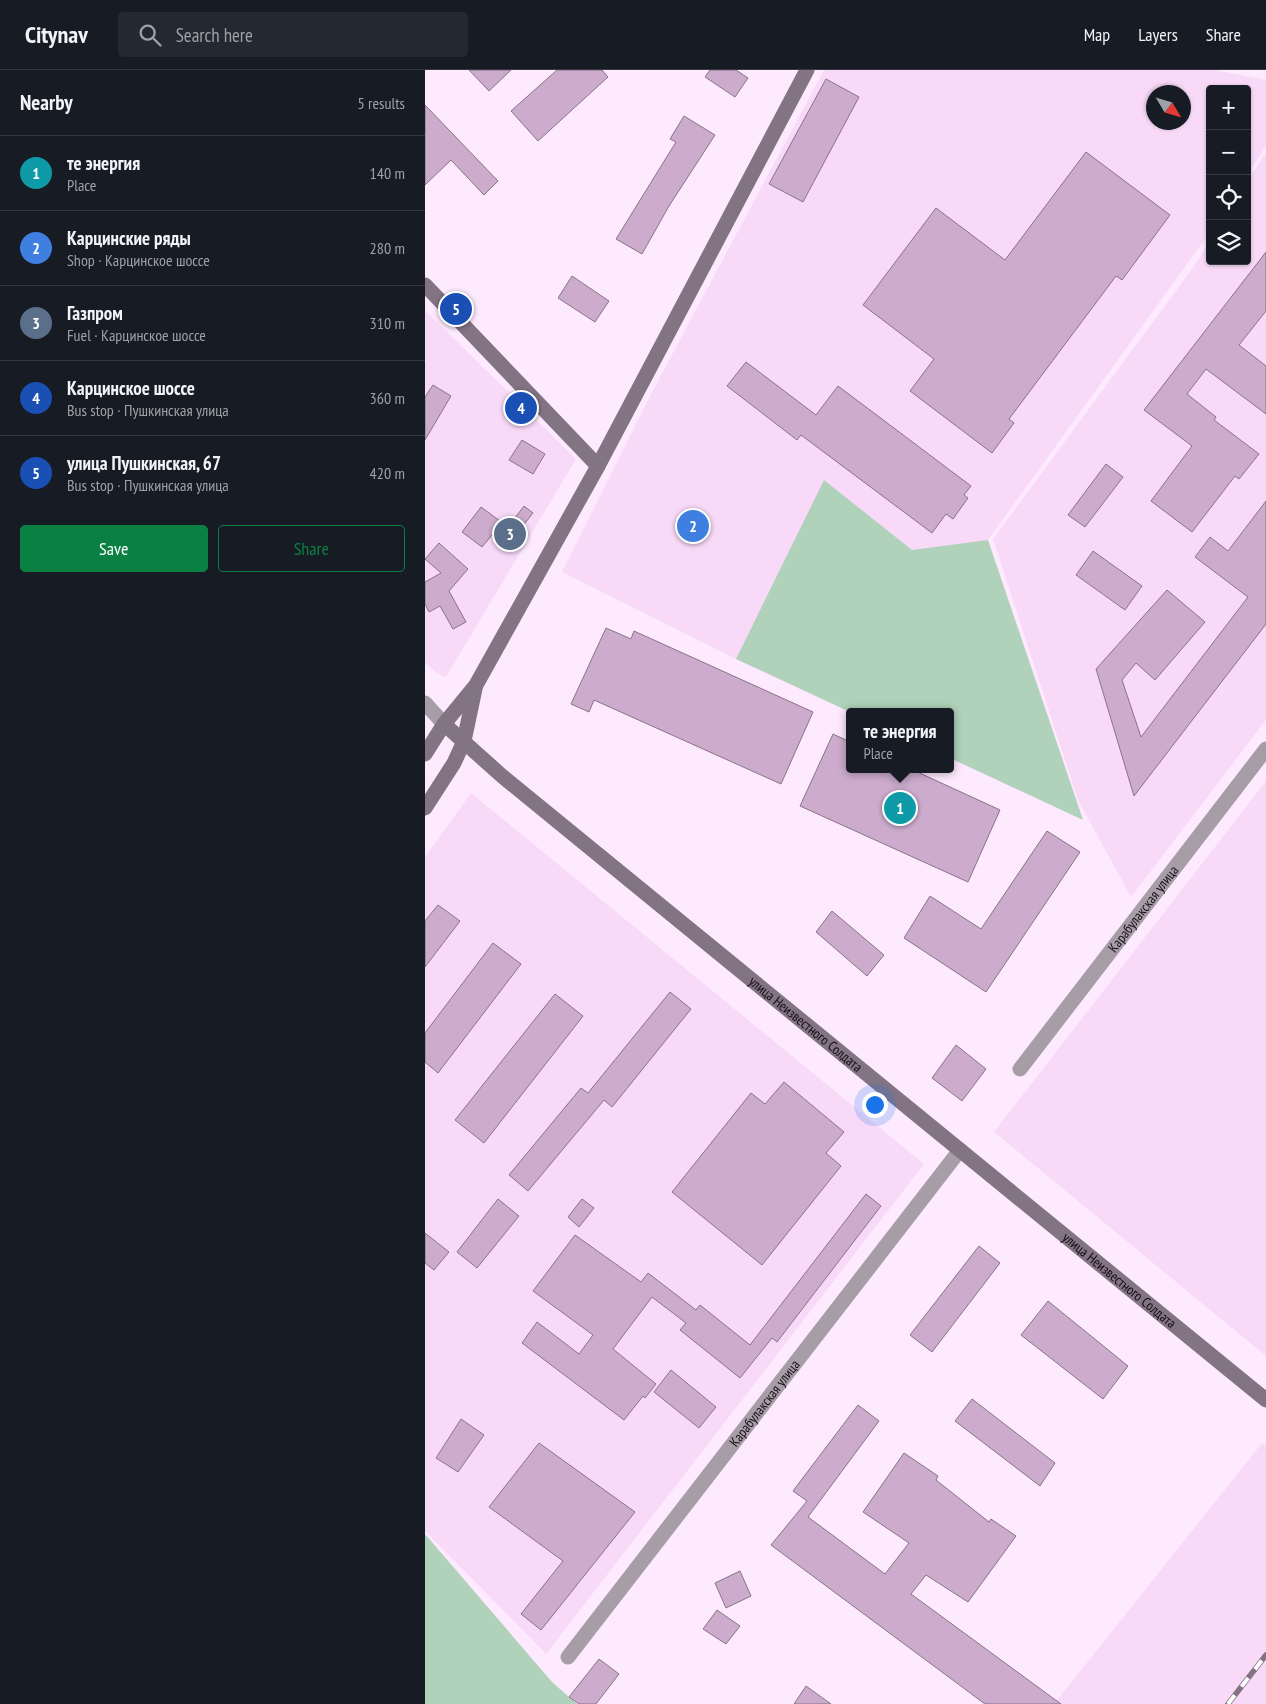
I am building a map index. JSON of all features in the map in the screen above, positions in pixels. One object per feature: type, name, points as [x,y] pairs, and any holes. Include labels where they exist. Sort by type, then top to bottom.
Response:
[{"type":"street","points":[[425,754],[444,724],[476,685],[598,466],[807,70]]},
{"type":"street","points":[[425,285],[598,466]]},
{"type":"street","points":[[425,808],[454,763],[464,741],[476,685]]},
{"type":"street","points":[[425,703],[444,724]]},
{"type":"street","name":"улица Неизвестного Солдата","points":[[444,724],[556,820],[1266,1400]]},
{"type":"street","name":"Карабулакская улица","points":[[1020,1069],[1266,748]]},
{"type":"street","name":"Карабулакская улица","points":[[569,1657],[960,1150]]},
{"type":"shaded area","points":[[824,70],[1215,70],[1266,80],[1266,146],[1251,169],[1251,85],[1206,85],[1206,238],[988,540],[1083,820],[954,760],[954,708],[846,708],[846,710],[736,659],[562,572],[651,394]]},
{"type":"shaded area","points":[[1266,152],[1266,720],[1131,897],[1078,800],[993,539],[1192,269],[1206,247],[1206,265],[1251,265],[1251,176]]},
{"type":"shaded area","points":[[425,310],[576,459],[446,677],[437,673],[425,662]]},
{"type":"shaded area","points":[[1266,781],[1266,1356],[994,1132]]},
{"type":"shaded area","points":[[471,793],[924,1164],[546,1654],[425,1531],[425,857]]},
{"type":"shaded area","points":[[1262,1443],[1266,1446],[1266,1704],[1054,1704]]},
{"type":"green space","points":[[824,480],[912,550],[988,540],[1083,820],[954,760],[954,708],[846,708],[846,710],[736,659]]},
{"type":"green space","points":[[425,1534],[552,1682],[577,1704],[425,1704]]},
{"type":"building","points":[[469,70],[511,70],[489,91]]},
{"type":"building","points":[[557,70],[602,70],[608,77],[538,141],[511,111]]},
{"type":"building","points":[[710,70],[736,70],[748,78],[735,97],[705,77]]},
{"type":"building","points":[[826,79],[859,97],[803,202],[769,184]]},
{"type":"building","points":[[425,105],[498,181],[484,195],[451,160],[425,185]]},
{"type":"building","points":[[684,116],[715,135],[669,206],[642,254],[616,239],[676,142],[670,139]]},
{"type":"building","points":[[1086,152],[1170,215],[1122,280],[1116,276],[1009,419],[1014,423],[992,453],[910,391],[934,359],[863,305],[936,208],[1005,260]]},
{"type":"building","points":[[1266,252],[1266,311],[1239,345],[1266,366],[1266,414],[1206,369],[1187,394],[1216,417],[1214,420],[1259,454],[1239,479],[1235,476],[1192,532],[1151,501],[1192,446],[1144,410]]},
{"type":"building","points":[[572,276],[609,301],[595,322],[558,298]]},
{"type":"building","points":[[746,362],[816,415],[838,386],[971,486],[964,495],[968,498],[953,519],[946,514],[932,533],[801,435],[797,440],[727,386]]},
{"type":"building","points":[[433,385],[451,396],[425,440],[425,397]]},
{"type":"building","points":[[522,440],[545,454],[533,474],[509,460]]},
{"type":"building","points":[[1106,464],[1123,477],[1085,527],[1068,515]]},
{"type":"building","points":[[1266,501],[1266,624],[1134,796],[1096,669],[1167,590],[1205,622],[1155,680],[1136,663],[1122,680],[1141,737],[1248,597],[1195,557],[1210,537],[1228,551]]},
{"type":"building","points":[[524,506],[533,513],[507,546],[492,535],[482,547],[462,532],[481,507],[508,527]]},
{"type":"building","points":[[439,543],[468,569],[449,591],[466,622],[453,629],[440,606],[429,612],[425,604],[425,582],[441,573],[425,559]]},
{"type":"building","points":[[1093,551],[1142,586],[1125,610],[1076,575]]},
{"type":"building","points":[[606,628],[631,639],[634,631],[813,712],[781,784],[594,700],[589,712],[571,704]]},
{"type":"building","points":[[833,734],[846,740],[846,773],[920,773],[1000,810],[968,882],[800,806]]},
{"type":"building","points":[[1047,831],[1080,852],[986,992],[904,938],[930,896],[981,929]]},
{"type":"building","points":[[438,905],[460,921],[425,967],[425,921]]},
{"type":"building","points":[[832,911],[884,955],[867,976],[816,932]]},
{"type":"building","points":[[493,943],[521,964],[438,1073],[425,1062],[425,1033]]},
{"type":"building","points":[[670,992],[691,1009],[612,1107],[604,1100],[528,1191],[509,1175],[581,1088],[588,1093]]},
{"type":"building","points":[[555,994],[583,1016],[484,1143],[455,1120]]},
{"type":"building","points":[[956,1045],[986,1069],[962,1101],[932,1078]]},
{"type":"building","points":[[784,1082],[844,1132],[826,1153],[841,1166],[762,1265],[672,1192],[751,1093],[765,1104]]},
{"type":"building","points":[[866,1194],[881,1206],[777,1342],[772,1338],[740,1378],[680,1330],[686,1323],[652,1297],[613,1349],[656,1384],[645,1398],[643,1396],[624,1420],[522,1343],[537,1322],[579,1354],[593,1335],[533,1291],[575,1235],[641,1282],[648,1273],[696,1310],[700,1305],[750,1345]]},
{"type":"building","points":[[498,1199],[519,1216],[477,1268],[457,1252]]},
{"type":"building","points":[[582,1199],[594,1208],[579,1227],[568,1217]]},
{"type":"building","points":[[425,1233],[449,1252],[434,1270],[425,1263]]},
{"type":"building","points":[[979,1246],[1000,1263],[932,1352],[910,1335]]},
{"type":"building","points":[[1048,1301],[1128,1366],[1103,1399],[1021,1335]]},
{"type":"building","points":[[671,1370],[716,1407],[699,1428],[654,1392]]},
{"type":"building","points":[[972,1399],[1055,1463],[1040,1486],[955,1421]]},
{"type":"building","points":[[858,1405],[879,1421],[808,1517],[885,1574],[909,1543],[863,1512],[904,1453],[938,1476],[936,1480],[989,1522],[991,1519],[1016,1536],[968,1602],[926,1575],[911,1594],[1061,1704],[985,1704],[771,1545],[807,1501],[793,1491]]},
{"type":"building","points":[[461,1419],[484,1435],[458,1472],[436,1458]]},
{"type":"building","points":[[539,1443],[635,1512],[541,1630],[521,1614],[563,1561],[489,1507]]},
{"type":"building","points":[[740,1571],[751,1596],[726,1608],[715,1583]]},
{"type":"building","points":[[717,1610],[740,1626],[726,1644],[703,1629]]},
{"type":"building","points":[[599,1659],[619,1674],[596,1704],[579,1704],[569,1697]]},
{"type":"building","points":[[806,1686],[831,1704],[794,1704]]},
{"type":"railway","points":[[1228,1704],[1266,1655]]},
{"type":"place","name":"улица Пушкинская, 67","points":[[456,309]]},
{"type":"place","name":"Карцинское шоссе","points":[[521,408]]},
{"type":"place","name":"Карцинские ряды","points":[[693,526]]},
{"type":"place","name":"Газпром","points":[[510,534]]},
{"type":"place","name":"те энергия","points":[[900,808]]}]
